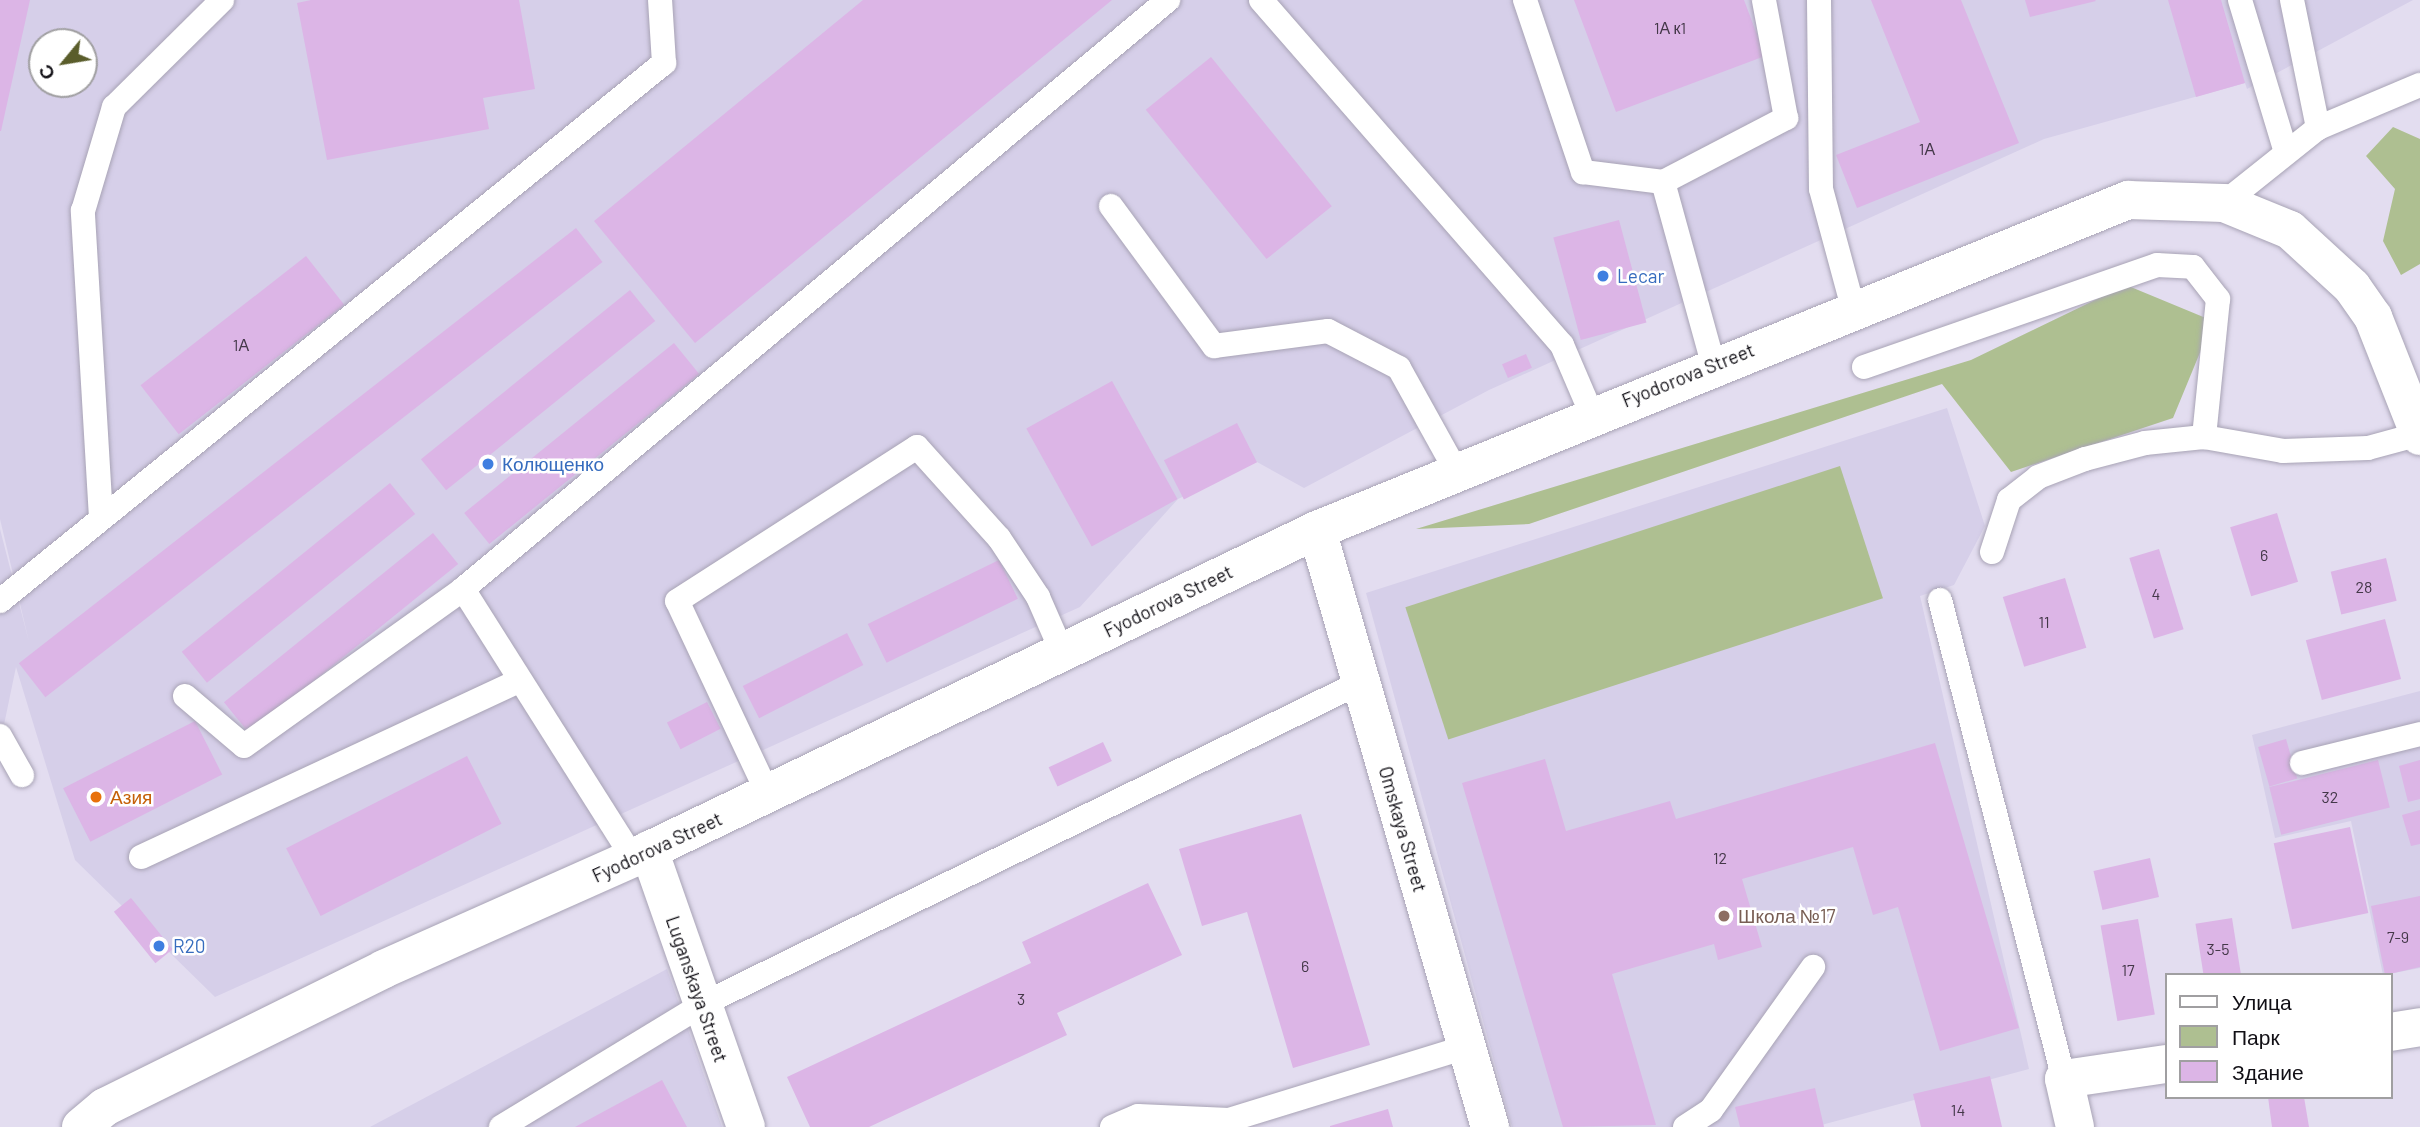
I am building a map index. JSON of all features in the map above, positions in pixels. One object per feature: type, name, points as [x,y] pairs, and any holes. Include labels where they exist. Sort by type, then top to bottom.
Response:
[{"type":"main road","name":"Fyodorova Street","points":[[81,1127],[105,1107],[372,975],[641,854],[1317,530],[1713,364],[2128,200],[2224,203],[2290,230],[2352,287],[2373,317],[2420,435]]},
{"type":"main road","name":"Omskaya Street","points":[[1317,530],[1359,683],[1490,1127]]},
{"type":"main road","name":"Luganskaya Street","points":[[641,854],[703,1004],[746,1127]]},
{"type":"main road","points":[[2392,1032],[2420,1027]]},
{"type":"main road","points":[[2075,1127],[2064,1079],[2164,1064]]},
{"type":"lane","points":[[101,518],[83,211],[114,107],[222,0]]},
{"type":"lane","points":[[0,601],[664,63],[660,0]]},
{"type":"lane","points":[[185,696],[244,746],[463,589],[1168,0]]},
{"type":"lane","points":[[1261,0],[1562,345],[1592,415]]},
{"type":"lane","points":[[1525,0],[1583,172],[1663,182],[1786,118],[1764,0]]},
{"type":"lane","points":[[1819,0],[1821,189],[1853,308]]},
{"type":"lane","points":[[2240,0],[2286,152]]},
{"type":"lane","points":[[2291,0],[2318,128]]},
{"type":"lane","points":[[2224,203],[2318,128],[2420,85]]},
{"type":"lane","points":[[1663,182],[1713,364]]},
{"type":"lane","points":[[1111,206],[1214,346],[1328,331],[1399,368],[1456,471]]},
{"type":"lane","points":[[1864,367],[2157,265],[2193,267],[2218,299],[2204,438]]},
{"type":"lane","points":[[1992,552],[2009,500],[2038,477],[2145,443],[2204,438],[2283,451],[2368,447],[2420,435]]},
{"type":"lane","points":[[768,794],[677,601],[917,447],[999,538],[1038,597],[1062,652]]},
{"type":"lane","points":[[463,589],[520,681],[641,854]]},
{"type":"lane","points":[[1940,600],[2064,1079]]},
{"type":"lane","points":[[141,857],[520,681]]},
{"type":"lane","points":[[501,1127],[703,1004],[1359,683]]},
{"type":"lane","points":[[2302,763],[2420,734]]},
{"type":"lane","points":[[0,736],[22,775]]},
{"type":"lane","points":[[1685,1127],[1711,1110],[1813,967]]},
{"type":"lane","points":[[1111,1127],[1138,1116],[1230,1123],[1467,1046]]},
{"type":"shaded area","points":[[0,0],[2413,0],[2247,89],[2245,83],[2044,139],[1489,390],[1304,488],[1257,462],[1178,499],[1080,607],[215,997],[75,860],[16,667],[0,744],[0,529],[29,642],[0,519]]},
{"type":"shaded area","name":"Школа №17","points":[[1947,408],[1985,526],[1954,585],[1920,596],[2029,1069],[1814,1127],[1512,1127],[1366,593]]},
{"type":"shaded area","points":[[2420,691],[2420,968],[2383,973],[2351,821],[2275,838],[2252,735]]},
{"type":"shaded area","points":[[667,969],[722,1127],[370,1127]]},
{"type":"green space","points":[[2393,127],[2420,139],[2420,264],[2401,275],[2383,241],[2395,189],[2366,156]]},
{"type":"green space","points":[[2126,285],[2213,321],[2173,418],[2011,472],[1942,384],[1529,524],[1416,529],[1971,360]]},
{"type":"green space","points":[[1840,466],[1883,598],[1448,739],[1405,607]]},
{"type":"building","points":[[0,0],[30,0],[1,131],[0,131]]},
{"type":"building","points":[[311,0],[519,0],[535,89],[483,98],[489,129],[327,160],[297,3]]},
{"type":"building","points":[[863,0],[1112,0],[695,343],[594,221]]},
{"type":"building","points":[[1574,0],[1744,0],[1765,56],[1616,112]]},
{"type":"building","points":[[1871,0],[1961,0],[2019,143],[1857,208],[1836,155],[1920,122]]},
{"type":"building","points":[[2025,0],[2095,0],[2096,1],[2030,17]]},
{"type":"building","points":[[2168,0],[2221,0],[2245,83],[2196,97]]},
{"type":"building","points":[[1211,57],[1332,206],[1267,259],[1146,110]]},
{"type":"building","points":[[1619,220],[1646,322],[1581,340],[1553,238]]},
{"type":"building","points":[[576,228],[602,262],[45,697],[19,663]]},
{"type":"building","points":[[306,256],[344,305],[179,434],[141,385]]},
{"type":"building","points":[[630,290],[655,321],[446,490],[421,459]]},
{"type":"building","points":[[674,343],[699,374],[489,544],[464,513]]},
{"type":"building","points":[[1526,354],[1532,368],[1508,378],[1502,364]]},
{"type":"building","points":[[1112,381],[1177,499],[1092,547],[1026,429]]},
{"type":"building","points":[[1237,423],[1257,462],[1184,499],[1164,460]]},
{"type":"building","points":[[390,483],[415,514],[207,683],[182,652]]},
{"type":"building","points":[[2277,513],[2298,582],[2251,596],[2230,527]]},
{"type":"building","points":[[433,533],[458,564],[249,733],[224,702]]},
{"type":"building","points":[[2159,549],[2184,629],[2154,638],[2129,558]]},
{"type":"building","points":[[2386,558],[2397,601],[2341,614],[2331,572]]},
{"type":"building","points":[[999,560],[1018,599],[887,663],[868,624]]},
{"type":"building","points":[[2065,578],[2086,648],[2024,667],[2003,597]]},
{"type":"building","points":[[2385,619],[2401,679],[2322,700],[2306,640]]},
{"type":"building","points":[[847,633],[863,665],[759,718],[743,686]]},
{"type":"building","points":[[707,702],[721,729],[681,749],[667,722]]},
{"type":"building","points":[[195,721],[222,774],[90,842],[63,788]]},
{"type":"building","points":[[2286,739],[2297,778],[2269,786],[2258,747]]},
{"type":"building","points":[[1103,742],[1112,761],[1057,786],[1049,767]]},
{"type":"building","points":[[1935,743],[2019,1028],[1940,1051],[1898,907],[1873,915],[1853,847],[1742,879],[1762,947],[1718,960],[1714,944],[1612,974],[1656,1125],[1563,1127],[1462,783],[1545,759],[1566,831],[1670,801],[1676,819]]},
{"type":"building","points":[[467,756],[502,824],[321,916],[286,848]]},
{"type":"building","points":[[2378,760],[2390,808],[2281,835],[2269,787]]},
{"type":"building","points":[[2420,760],[2420,799],[2408,802],[2399,766]]},
{"type":"building","points":[[2420,810],[2420,844],[2411,846],[2402,815]]},
{"type":"building","points":[[1301,814],[1370,1045],[1293,1068],[1247,912],[1202,926],[1179,849]]},
{"type":"building","points":[[2350,827],[2368,913],[2292,929],[2274,843]]},
{"type":"building","points":[[2150,858],[2159,897],[2102,910],[2093,871]]},
{"type":"building","points":[[1148,883],[1182,955],[1057,1013],[1067,1035],[869,1127],[810,1127],[787,1077],[1031,963],[1022,942]]},
{"type":"building","points":[[2420,896],[2420,967],[2385,973],[2371,906]]},
{"type":"building","points":[[131,898],[173,949],[155,963],[114,912]]},
{"type":"building","points":[[2232,918],[2241,973],[2203,973],[2195,924]]},
{"type":"building","points":[[2138,919],[2155,1015],[2117,1021],[2101,926]]},
{"type":"building","points":[[1990,1076],[2002,1127],[1921,1127],[1913,1094]]},
{"type":"building","points":[[662,1080],[687,1127],[575,1127]]},
{"type":"building","points":[[1815,1088],[1824,1127],[1740,1127],[1735,1107]]},
{"type":"building","points":[[2268,1099],[2304,1099],[2309,1127],[2272,1127]]},
{"type":"building","points":[[1388,1109],[1393,1127],[1330,1127],[1330,1126]]},
{"type":"place","name":"Lecar","points":[[1603,276]]},
{"type":"place","name":"Колющенко","points":[[488,464]]},
{"type":"place","name":"Азия","points":[[96,797]]},
{"type":"place","name":"Школа №17","points":[[1724,916]]},
{"type":"place","name":"R20","points":[[159,946]]}]
